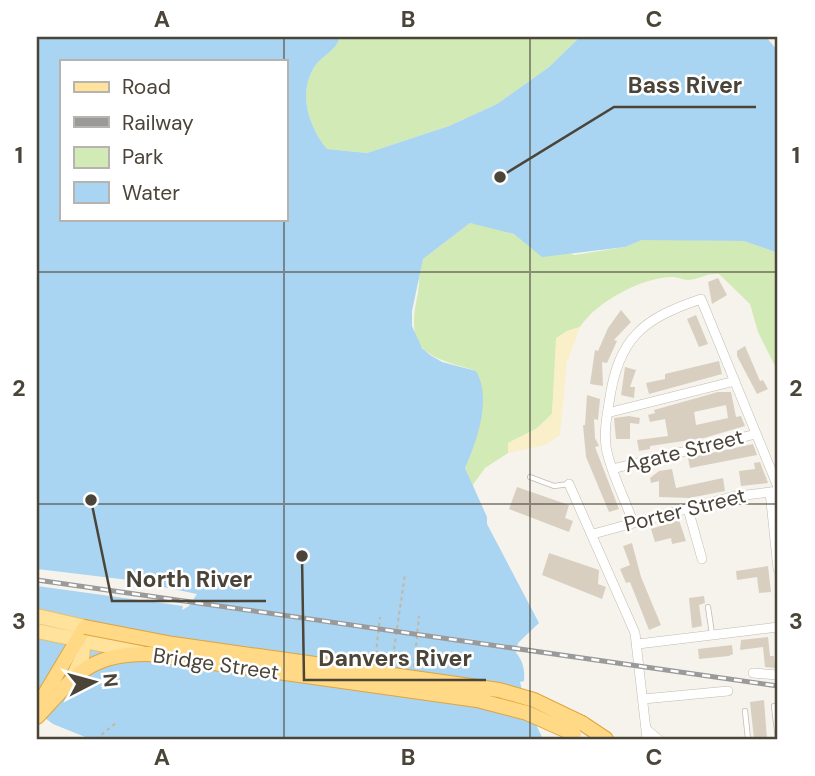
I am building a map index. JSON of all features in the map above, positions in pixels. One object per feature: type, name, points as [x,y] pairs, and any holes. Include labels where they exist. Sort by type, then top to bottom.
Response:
[{"type":"highway","name":"Bridge Street","points":[[83,636],[173,644],[402,684]]},
{"type":"highway","points":[[37,709],[83,636]]},
{"type":"highway","name":"Bridge Street","points":[[37,717],[74,676],[109,658],[149,654],[402,684]]},
{"type":"highway","points":[[402,684],[499,690],[534,700],[579,732],[606,739]]},
{"type":"main road","points":[[37,616],[83,636],[149,654]]},
{"type":"main road","points":[[37,631],[83,636]]},
{"type":"main road","name":"Bridge Street","points":[[74,676],[83,636]]},
{"type":"street","points":[[633,522],[612,469],[606,445],[607,413],[616,367],[633,335],[651,320],[701,299],[756,434],[775,490],[778,569]]},
{"type":"street","points":[[607,413],[735,381]]},
{"type":"street","name":"Agate Street","points":[[612,469],[756,434]]},
{"type":"street","points":[[569,484],[631,620],[638,644],[646,734]]},
{"type":"street","name":"Porter Street","points":[[593,534],[743,494],[775,490]]},
{"type":"street","points":[[688,509],[702,559]]},
{"type":"street","points":[[638,644],[778,627]]},
{"type":"street","points":[[753,673],[778,676]]},
{"type":"street","points":[[643,699],[728,691]]},
{"type":"street","points":[[639,739],[646,734]]},
{"type":"street","points":[[646,734],[657,739]]},
{"type":"lane","points":[[530,477],[554,486],[569,484]]},
{"type":"lane","points":[[708,607],[712,635]]},
{"type":"lane","points":[[774,706],[778,739]]},
{"type":"lane","points":[[744,710],[748,739]]},
{"type":"path","points":[[393,656],[405,575]]},
{"type":"path","points":[[414,667],[419,616]]},
{"type":"path","points":[[375,663],[380,617]]},
{"type":"path","points":[[96,739],[116,723]]},
{"type":"green space","points":[[340,37],[580,37],[549,67],[497,104],[449,126],[367,153],[327,149],[315,131],[308,109],[306,98],[310,76],[315,66],[336,46]]},
{"type":"green space","points":[[470,223],[490,226],[575,255],[625,247],[642,240],[744,241],[778,253],[778,372],[758,332],[750,304],[719,274],[688,280],[661,278],[634,286],[608,300],[580,327],[557,338],[552,414],[536,429],[508,443],[508,453],[485,468],[472,486],[465,468],[479,420],[480,396],[476,371],[446,362],[425,350],[418,342],[414,317],[423,259]]},
{"type":"sand","points":[[580,327],[567,362],[560,435],[545,445],[508,453],[508,443],[536,429],[552,414],[556,338]]},
{"type":"water","points":[[37,37],[340,37],[336,46],[315,66],[310,76],[306,98],[308,109],[315,131],[327,149],[367,153],[449,126],[497,104],[549,67],[580,37],[766,37],[778,51],[778,253],[744,241],[642,240],[625,247],[542,257],[514,234],[470,223],[423,259],[412,311],[412,326],[422,348],[430,355],[442,362],[476,371],[481,382],[481,420],[465,468],[487,517],[487,524],[539,623],[518,643],[516,653],[524,670],[524,681],[520,682],[525,702],[543,739],[90,739],[53,724],[37,712],[37,586],[183,606],[182,610],[189,606],[197,594],[129,580],[37,569]]},
{"type":"building","points":[[718,278],[727,295],[712,304],[708,282]]},
{"type":"building","points":[[621,310],[631,322],[614,340],[617,341],[607,363],[602,362],[603,386],[590,384],[595,350],[598,351],[608,328]]},
{"type":"building","points":[[696,315],[708,344],[699,347],[687,319]]},
{"type":"building","points":[[745,346],[760,381],[763,380],[768,389],[757,394],[737,356],[737,351]]},
{"type":"building","points":[[719,361],[722,374],[649,394],[646,383],[665,379],[665,374]]},
{"type":"building","points":[[625,367],[636,370],[630,387],[635,387],[634,398],[621,395]]},
{"type":"building","points":[[718,392],[731,392],[736,417],[741,416],[745,426],[704,438],[650,446],[650,449],[639,451],[637,440],[668,436],[665,419],[650,422],[648,415],[655,413],[654,410]],"holes":[[[726,405],[728,418],[696,425],[694,412]]]},
{"type":"building","points":[[587,395],[600,399],[598,420],[594,419],[595,438],[599,446],[595,447],[619,509],[609,512],[586,457],[583,425]]},
{"type":"building","points":[[614,418],[640,418],[639,424],[630,423],[630,439],[616,439]]},
{"type":"building","points":[[753,444],[757,455],[690,468],[688,458]]},
{"type":"building","points":[[760,462],[768,483],[741,486],[739,471],[755,469],[754,463]]},
{"type":"building","points":[[672,469],[676,488],[723,478],[725,491],[689,498],[659,497],[659,481],[651,483],[650,478],[659,471]]},
{"type":"building","points":[[517,487],[569,505],[565,518],[573,521],[569,532],[509,509]]},
{"type":"building","points":[[679,520],[686,541],[672,544],[671,538],[655,542],[651,529]]},
{"type":"building","points":[[632,543],[641,577],[661,625],[649,630],[630,582],[626,583],[620,569],[630,565],[623,546]]},
{"type":"building","points":[[549,553],[599,570],[598,584],[606,587],[602,599],[542,575]]},
{"type":"building","points":[[768,566],[771,592],[759,593],[757,577],[737,580],[736,571]]},
{"type":"building","points":[[704,596],[705,603],[699,605],[702,626],[692,628],[689,598]]},
{"type":"building","points":[[768,637],[770,656],[774,656],[775,668],[765,667],[763,647],[740,650],[741,640]]},
{"type":"building","points":[[732,645],[733,654],[729,656],[699,659],[698,649]]},
{"type":"building","points":[[764,700],[767,739],[754,739],[750,702]]},
{"type":"railway","points":[[37,580],[778,686]]},
{"type":"place","name":"Bass River","points":[[500,177]]},
{"type":"place","name":"North River","points":[[91,500]]},
{"type":"place","name":"Danvers River","points":[[302,556]]}]
